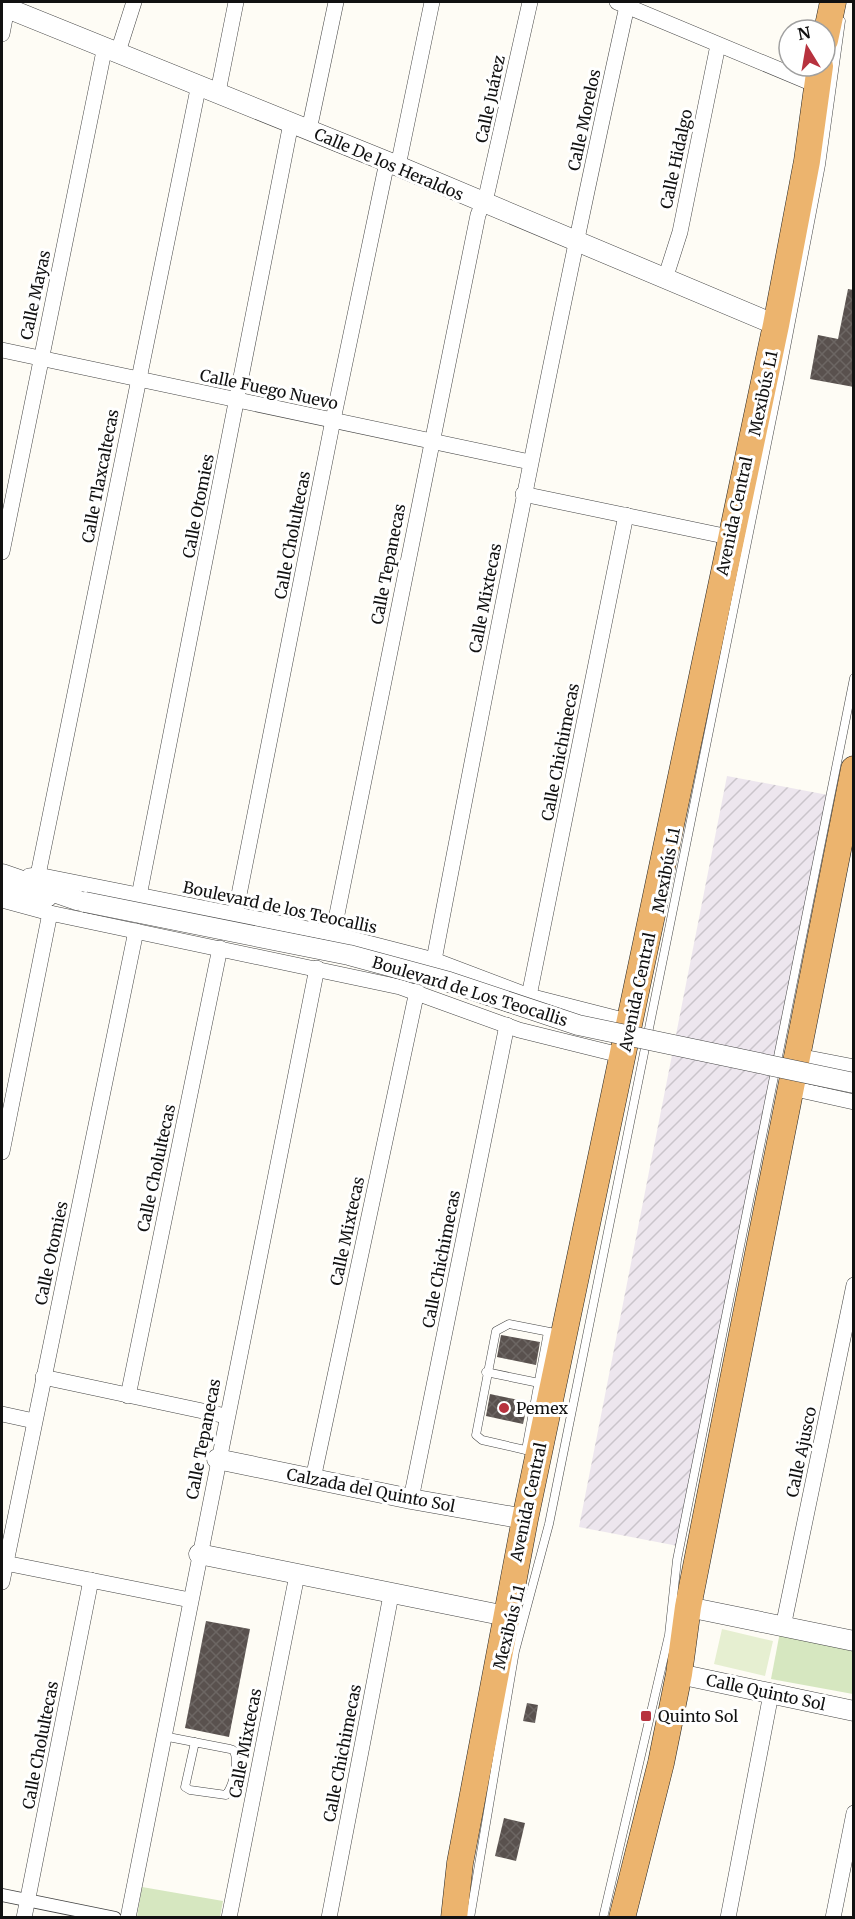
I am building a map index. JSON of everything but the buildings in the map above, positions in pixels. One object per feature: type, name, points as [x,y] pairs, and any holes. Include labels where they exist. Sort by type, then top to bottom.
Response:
[{"type":"highway","name":"Avenida Central","points":[[454,1917],[460,1863],[525,1519],[532,1452],[555,1333],[624,1056],[729,537],[776,325],[807,161],[818,78]]},
{"type":"highway","points":[[622,1917],[661,1762],[679,1674],[688,1607],[854,769]]},
{"type":"street","name":"Calle Mayas","points":[[2,552],[41,358],[111,49],[134,2]]},
{"type":"street","points":[[218,92],[236,2]]},
{"type":"street","points":[[309,130],[336,2]]},
{"type":"street","name":"Calle Cholultecas","points":[[235,915],[333,420],[432,2]]},
{"type":"street","name":"Calle Juárez","points":[[483,203],[487,194],[530,2]]},
{"type":"street","points":[[622,4],[718,45],[777,63]]},
{"type":"street","name":"Calle Morelos","points":[[575,242],[622,4]]},
{"type":"street","name":"Calle De los Heraldos","points":[[15,8],[776,325]]},
{"type":"street","points":[[2,34],[15,8]]},
{"type":"street","name":"Calle Hidalgo","points":[[665,279],[680,232],[718,45]]},
{"type":"street","name":"Calle Tlaxcaltecas","points":[[38,875],[199,84]]},
{"type":"street","name":"Calle Otomies","points":[[139,896],[291,123]]},
{"type":"street","name":"Calle Tepanecas","points":[[333,934],[430,441],[478,215],[483,203]]},
{"type":"street","name":"Calle Mixtecas","points":[[434,960],[523,495],[575,242]]},
{"type":"street","name":"Calle Fuego Nuevo","points":[[2,350],[530,462]]},
{"type":"street","points":[[523,495],[729,537]]},
{"type":"street","name":"Calle Chichimecas","points":[[532,997],[626,515]]},
{"type":"street","points":[[2,894],[77,900],[7,875]]},
{"type":"street","name":"Boulevard de los Teocallis","points":[[7,875],[38,875],[333,934],[434,960],[532,997],[631,1022]]},
{"type":"street","name":"Boulevard de los Teocallis","points":[[2,900],[50,913],[317,968],[417,992],[513,1028],[624,1056]]},
{"type":"street","name":"Boulevard de Los Teocallis","points":[[85,902],[350,955],[449,982],[532,1012],[578,1025],[854,1083]]},
{"type":"street","points":[[2,1152],[50,913]]},
{"type":"street","name":"Calle Otomies","points":[[2,1582],[8,1516],[34,1421],[136,931]]},
{"type":"street","name":"Calle Cholultecas","points":[[128,1396],[220,948]]},
{"type":"street","name":"Calle Tepanecas","points":[[128,1917],[317,968]]},
{"type":"street","name":"Calle Mixtecas","points":[[313,1479],[417,992]]},
{"type":"street","name":"Boulevard de los Teocallis","points":[[513,1028],[531,1027],[538,1020],[540,1011],[532,997]]},
{"type":"street","name":"Calle Chichimecas","points":[[411,1499],[513,1028]]},
{"type":"street","points":[[798,1056],[854,1067]]},
{"type":"street","points":[[791,1088],[854,1102]]},
{"type":"street","name":"Calle Ajusco","points":[[783,1627],[854,1285]]},
{"type":"street","points":[[43,1377],[226,1416]]},
{"type":"street","points":[[2,1414],[34,1421]]},
{"type":"street","name":"Calzada del Quinto Sol","points":[[218,1459],[411,1499],[525,1519]]},
{"type":"street","points":[[199,1554],[391,1595],[506,1616]]},
{"type":"street","points":[[5,1563],[190,1600]]},
{"type":"street","name":"Calle Mixtecas","points":[[229,1917],[297,1575]]},
{"type":"street","name":"Calle Cholultecas","points":[[24,1917],[91,1580]]},
{"type":"street","name":"Calle Chichimecas","points":[[329,1917],[391,1595]]},
{"type":"street","points":[[688,1607],[854,1641]]},
{"type":"street","name":"Calle Quinto Sol","points":[[679,1674],[854,1711]]},
{"type":"street","points":[[728,1917],[771,1694]]},
{"type":"street","points":[[833,1917],[854,1813]]},
{"type":"street","points":[[2,1894],[115,1917]]},
{"type":"lane","name":"Mexibús L1","points":[[470,1917],[515,1651],[549,1524],[780,380],[821,165],[837,7]]},
{"type":"lane","points":[[603,1917],[669,1635],[673,1584],[854,678]]},
{"type":"lane","points":[[532,1452],[482,1440],[476,1435],[486,1372],[496,1331],[501,1326],[508,1324],[555,1333]]},
{"type":"lane","points":[[486,1372],[546,1384]]},
{"type":"lane","points":[[163,1736],[195,1742],[230,1749],[235,1752],[237,1759],[230,1790],[226,1795],[190,1790],[185,1787],[195,1742]]},
{"type":"shaded area","points":[[727,776],[828,795],[678,1546],[579,1527]]},
{"type":"green space","points":[[722,1629],[773,1641],[765,1676],[714,1664]]},
{"type":"green space","points":[[780,1632],[853,1646],[853,1694],[771,1679]]},
{"type":"green space","points":[[142,1887],[223,1901],[220,1917],[137,1917]]},
{"type":"place","name":"Pemex","points":[[504,1408]]},
{"type":"place","name":"Quinto Sol","points":[[646,1716]]}]
